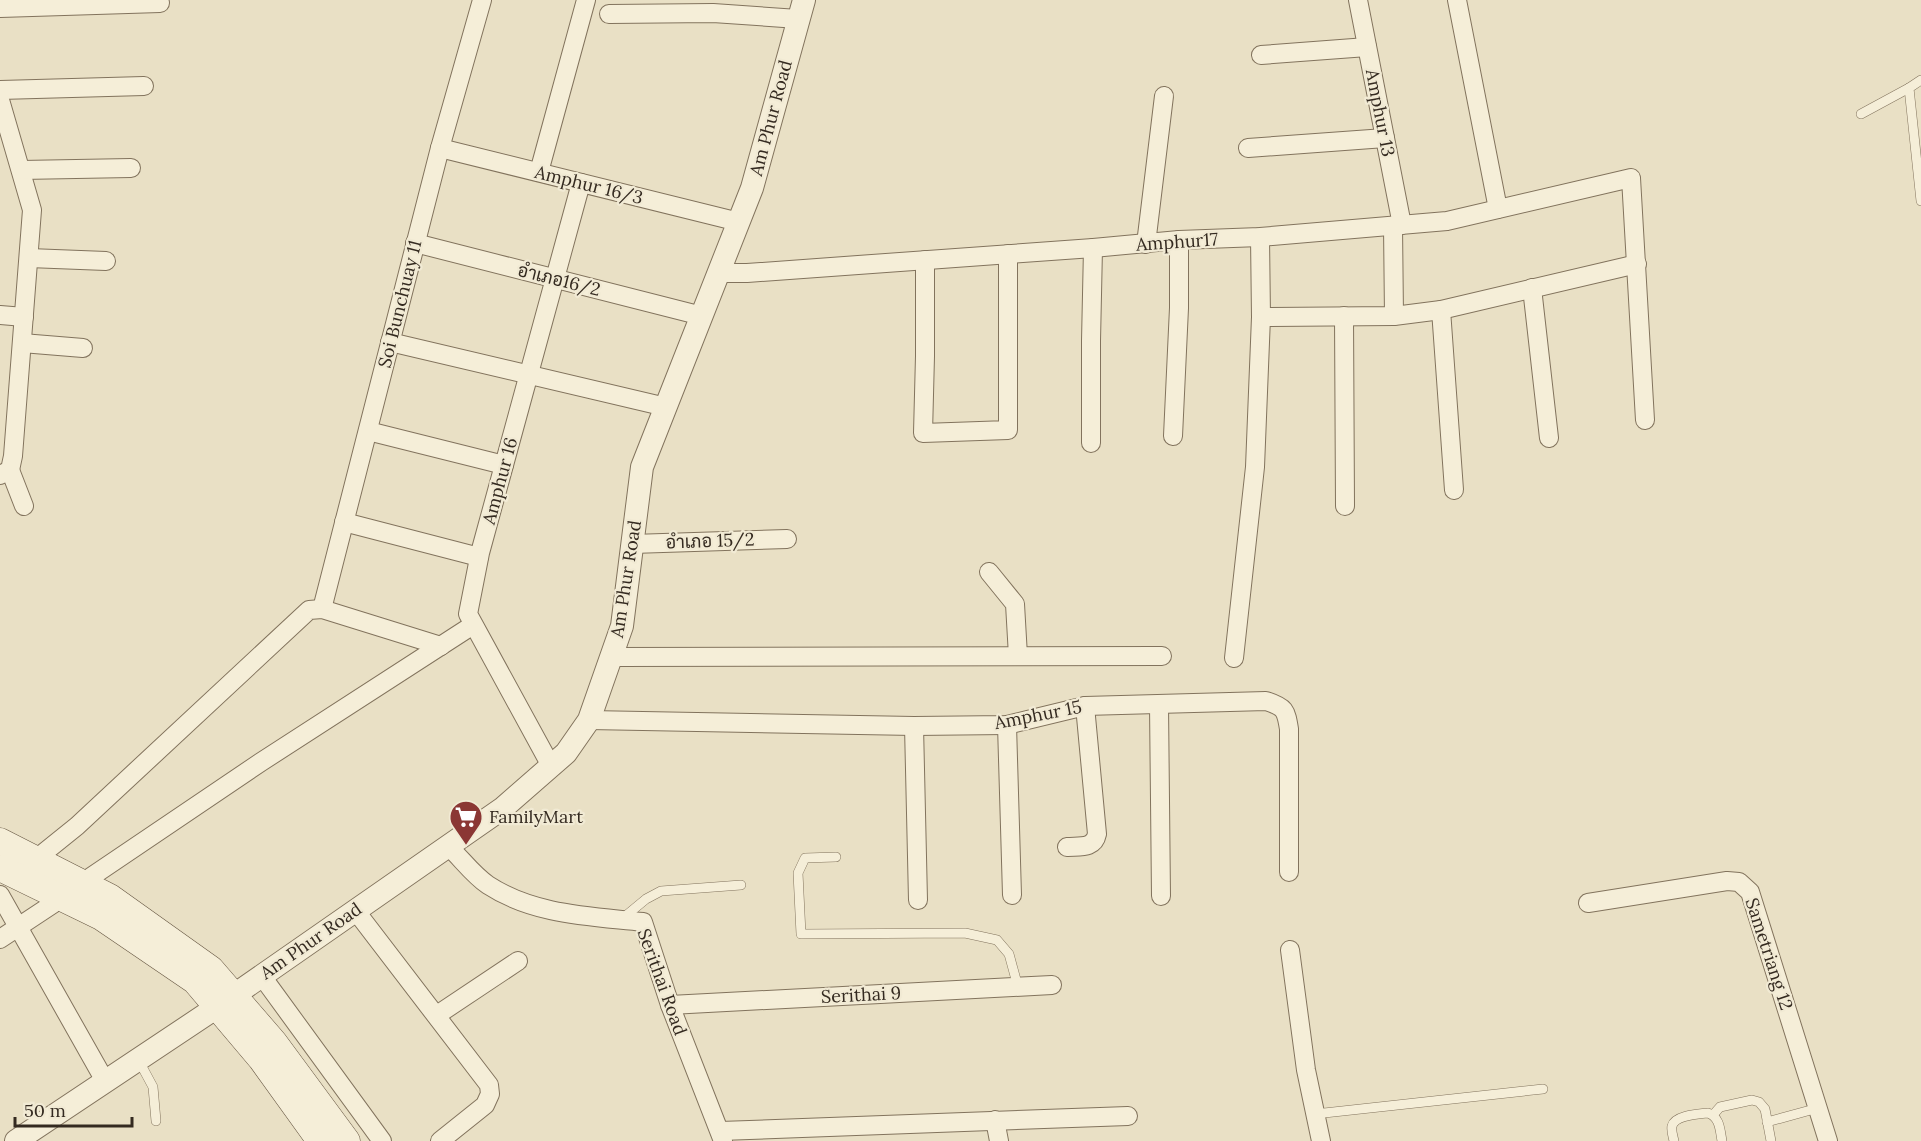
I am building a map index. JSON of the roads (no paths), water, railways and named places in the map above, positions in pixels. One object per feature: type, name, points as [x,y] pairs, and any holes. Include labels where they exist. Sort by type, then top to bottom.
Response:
[{"type":"main road","points":[[0,841],[36,859],[72,890]]},
{"type":"main road","points":[[4,882],[111,897],[211,969],[225,1001],[261,1059],[320,1141]]},
{"type":"main road","points":[[225,1001],[274,1042],[347,1141]]},
{"type":"street","name":"Soi Bunchuay 11","points":[[322,609],[440,148],[482,0]]},
{"type":"street","points":[[539,172],[586,0]]},
{"type":"street","name":"Amphur 13","points":[[1358,0],[1385,138],[1397,225],[1394,316]]},
{"type":"street","points":[[1457,0],[1498,209]]},
{"type":"street","points":[[0,8],[97,3],[160,3]]},
{"type":"street","points":[[609,15],[801,10]]},
{"type":"street","name":"Am Phur Road","points":[[16,1141],[225,1001],[503,808],[566,753],[589,720],[622,626],[642,467],[752,189],[801,10]]},
{"type":"street","points":[[1261,56],[1367,47]]},
{"type":"street","points":[[0,90],[144,86]]},
{"type":"street","points":[[1146,244],[1164,96]]},
{"type":"street","points":[[0,99],[32,210],[13,456],[5,472],[24,506]]},
{"type":"street","points":[[1248,148],[1385,138]]},
{"type":"street","name":"Amphur 16/3","points":[[440,148],[739,222]]},
{"type":"street","points":[[21,170],[131,168]]},
{"type":"street","name":"Amphur17","points":[[718,273],[747,273],[1179,240],[1260,237],[1447,221],[1631,178],[1637,264]]},
{"type":"street","name":"Amphur 16","points":[[551,766],[468,614],[479,557],[581,183]]},
{"type":"street","points":[[1233,658],[1255,467],[1261,317],[1260,237]]},
{"type":"street","points":[[1173,436],[1179,308],[1179,240]]},
{"type":"street","name":"อำเภอ16/2","points":[[416,243],[702,316]]},
{"type":"street","points":[[1091,443],[1093,248]]},
{"type":"street","points":[[925,260],[923,433],[1008,430],[1008,254]]},
{"type":"street","points":[[29,258],[106,261]]},
{"type":"street","points":[[1261,317],[1394,316],[1441,310],[1637,264],[1645,420]]},
{"type":"street","points":[[1533,288],[1549,438]]},
{"type":"street","points":[[1441,310],[1454,490]]},
{"type":"street","points":[[0,315],[24,316]]},
{"type":"street","points":[[1344,316],[1345,506]]},
{"type":"street","points":[[390,342],[666,407]]},
{"type":"street","points":[[22,343],[83,348]]},
{"type":"street","points":[[368,431],[504,465]]},
{"type":"street","points":[[344,522],[479,557]]},
{"type":"street","name":"อำเภอ 15/2","points":[[632,544],[787,539]]},
{"type":"street","points":[[989,572],[1015,604],[1018,656]]},
{"type":"street","points":[[36,859],[76,826],[309,610],[322,609],[441,646]]},
{"type":"street","points":[[0,939],[261,762],[473,625]]},
{"type":"street","points":[[612,657],[1162,656]]},
{"type":"street","name":"Amphur 15","points":[[589,720],[914,726],[1007,725],[1085,706],[1266,702],[1280,705],[1287,714],[1289,729],[1289,872]]},
{"type":"street","points":[[1159,705],[1161,896]]},
{"type":"street","points":[[1067,847],[1091,845],[1096,841],[1097,834],[1085,706]]},
{"type":"street","points":[[1007,725],[1012,895]]},
{"type":"street","points":[[914,726],[918,900]]},
{"type":"street","name":"Serithai Road","points":[[448,846],[486,884],[525,904],[572,915],[643,922],[670,1005],[722,1136]]},
{"type":"street","name":"Sametriang 12","points":[[1588,903],[1727,881],[1739,882],[1750,892],[1828,1141]]},
{"type":"street","points":[[4,882],[18,927],[105,1081]]},
{"type":"street","points":[[355,910],[489,1085],[490,1094],[485,1105],[440,1141]]},
{"type":"street","points":[[1290,950],[1306,1070],[1321,1141]]},
{"type":"street","points":[[437,1015],[518,961]]},
{"type":"street","points":[[261,975],[382,1141]]},
{"type":"street","name":"Serithai 9","points":[[670,1005],[1052,985]]},
{"type":"street","points":[[722,1136],[995,1120],[1128,1116]]},
{"type":"street","points":[[995,1120],[999,1141]]},
{"type":"lane","points":[[1861,114],[1921,80]]},
{"type":"lane","points":[[1909,88],[1921,201]]},
{"type":"lane","points":[[836,857],[805,858],[798,873],[801,934],[965,933],[997,940],[1009,954],[1018,987]]},
{"type":"lane","points":[[621,920],[646,899],[662,891],[741,885]]},
{"type":"lane","points":[[138,1060],[153,1087],[156,1120]]},
{"type":"lane","points":[[1315,1113],[1544,1089]]},
{"type":"lane","points":[[1713,1115],[1720,1107],[1752,1100],[1762,1105],[1771,1141]]},
{"type":"lane","points":[[1767,1122],[1818,1108]]},
{"type":"lane","points":[[1674,1141],[1672,1130],[1677,1119],[1703,1114],[1713,1115],[1717,1119],[1722,1141]]},
{"type":"place","name":"FamilyMart","points":[[466,846]]}]
